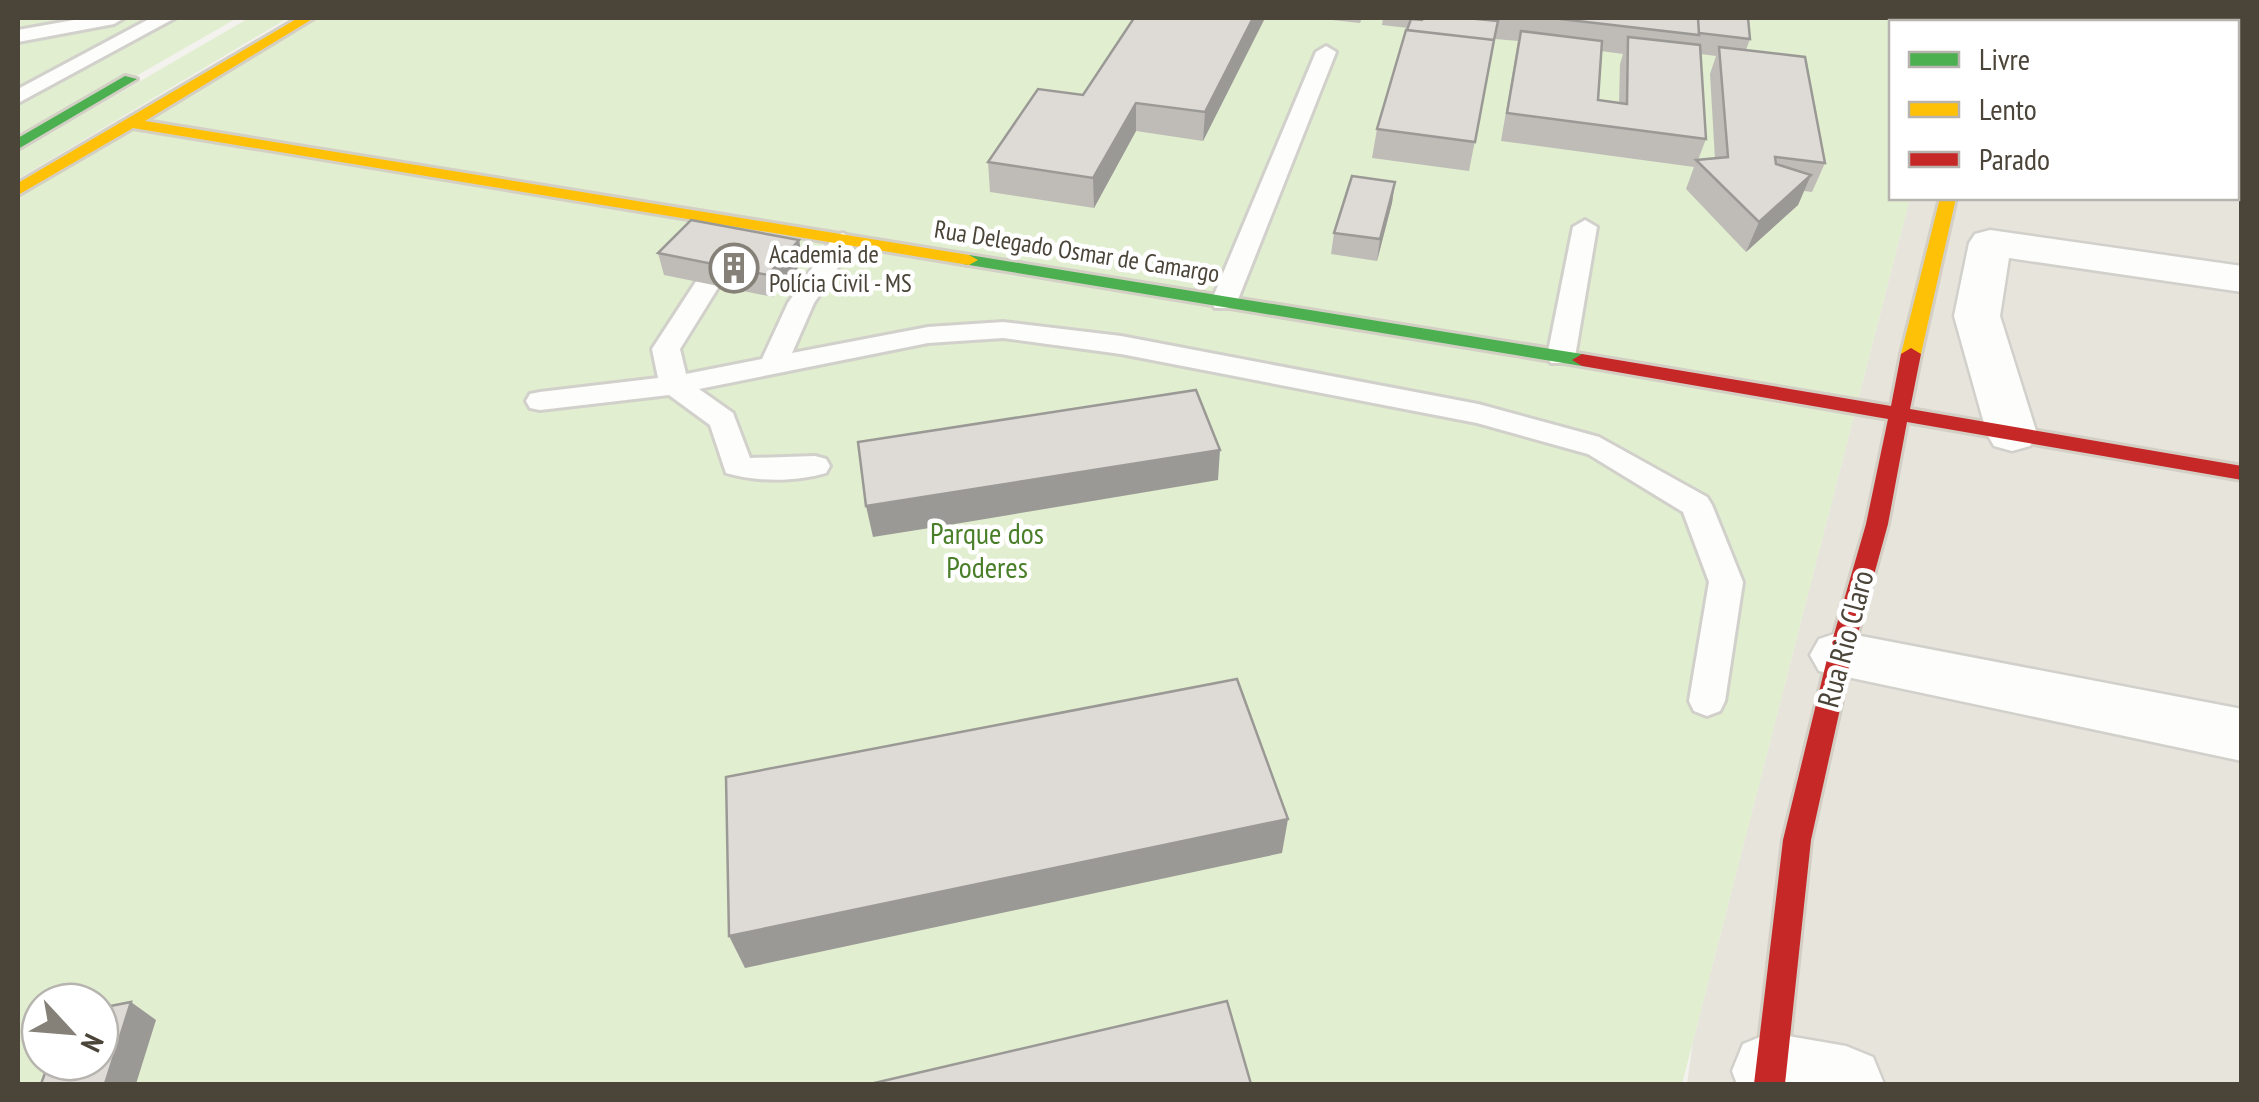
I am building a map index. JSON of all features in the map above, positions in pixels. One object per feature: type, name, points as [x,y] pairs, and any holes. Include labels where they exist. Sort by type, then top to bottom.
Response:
[{"type":"street","points":[[18,190],[306,18]]},
{"type":"street","points":[[18,144],[152,66]]},
{"type":"street","name":"Rua Delegado Osmar de Camargo","points":[[129,123],[1898,412],[2242,472]]},
{"type":"street","name":"Rua Rio Claro","points":[[1769,1078],[1797,840],[1840,655],[1876,524],[1948,200]]},
{"type":"street","points":[[2012,434],[1977,316],[1990,244],[2242,279]]},
{"type":"street","points":[[1840,655],[2242,735]]},
{"type":"street","points":[[1769,1078],[1846,1084]]},
{"type":"lane","points":[[18,36],[114,18]]},
{"type":"lane","points":[[18,96],[165,18]]},
{"type":"lane","points":[[1224,302],[1326,52]]},
{"type":"lane","points":[[737,249],[757,226]]},
{"type":"lane","points":[[1561,358],[1584,227]]},
{"type":"lane","points":[[772,367],[801,303],[843,241]]},
{"type":"lane","points":[[708,284],[666,349],[674,385],[723,420],[737,466],[750,470],[815,466]]},
{"type":"lane","points":[[540,401],[674,385],[928,335],[1003,330],[1121,345],[1478,414],[1599,447],[1696,505],[1726,582],[1706,702]]},
{"type":"shaded area","points":[[2241,18],[2241,1084],[1687,1084],[1693,1041],[1909,200],[2239,200],[2239,20],[1956,20]]},
{"type":"green space","points":[[18,18],[237,18],[18,144]]},
{"type":"green space","points":[[249,18],[288,18],[18,179],[18,152]]},
{"type":"green space","name":"Parque dos Poderes","points":[[307,18],[1956,18],[1889,20],[1889,200],[1909,200],[1682,1084],[18,1084],[18,190]]},
{"type":"building","points":[[1134,18],[1253,18],[1205,112],[1136,103],[1093,178],[988,162],[1038,89],[1083,95]]},
{"type":"building","points":[[1552,18],[1698,18],[1699,35]]},
{"type":"building","points":[[1698,18],[1748,18],[1750,39],[1699,33]]},
{"type":"building","points":[[1411,19],[1498,21],[1494,40],[1407,30]]},
{"type":"building","points":[[1406,30],[1494,40],[1475,142],[1377,129]]},
{"type":"building","points":[[1521,31],[1602,41],[1598,100],[1627,104],[1628,37],[1700,45],[1706,139],[1507,113]]},
{"type":"building","points":[[1719,47],[1805,57],[1825,163],[1775,157],[1776,164],[1811,175],[1759,222],[1696,160],[1728,157]]},
{"type":"building","points":[[1352,176],[1395,182],[1380,239],[1334,233]]},
{"type":"building","points":[[691,220],[799,240],[768,275],[658,253]]},
{"type":"building","points":[[1196,390],[1220,450],[866,506],[858,442]]},
{"type":"building","points":[[1237,679],[1288,819],[729,936],[726,777]]},
{"type":"building","points":[[1227,1001],[1251,1084],[870,1084]]},
{"type":"building","points":[[131,1002],[120,1037],[120,1004]]},
{"type":"building","points":[[42,1082],[106,1082],[105,1084]]},
{"type":"traffic: fast","points":[[18,144],[130,79]]},
{"type":"traffic: fast","points":[[969,260],[1582,360]]},
{"type":"traffic: slow","points":[[18,190],[307,18]]},
{"type":"traffic: slow","points":[[129,123],[969,260]]},
{"type":"traffic: slow","points":[[1911,354],[1948,200]]},
{"type":"traffic: jam","points":[[1769,1084],[1797,840],[1840,655],[1877,524],[1911,354]]},
{"type":"traffic: jam","points":[[1582,360],[2242,473]]},
{"type":"place","name":"Academia de Polícia Civil - MS","points":[[734,268]]}]
